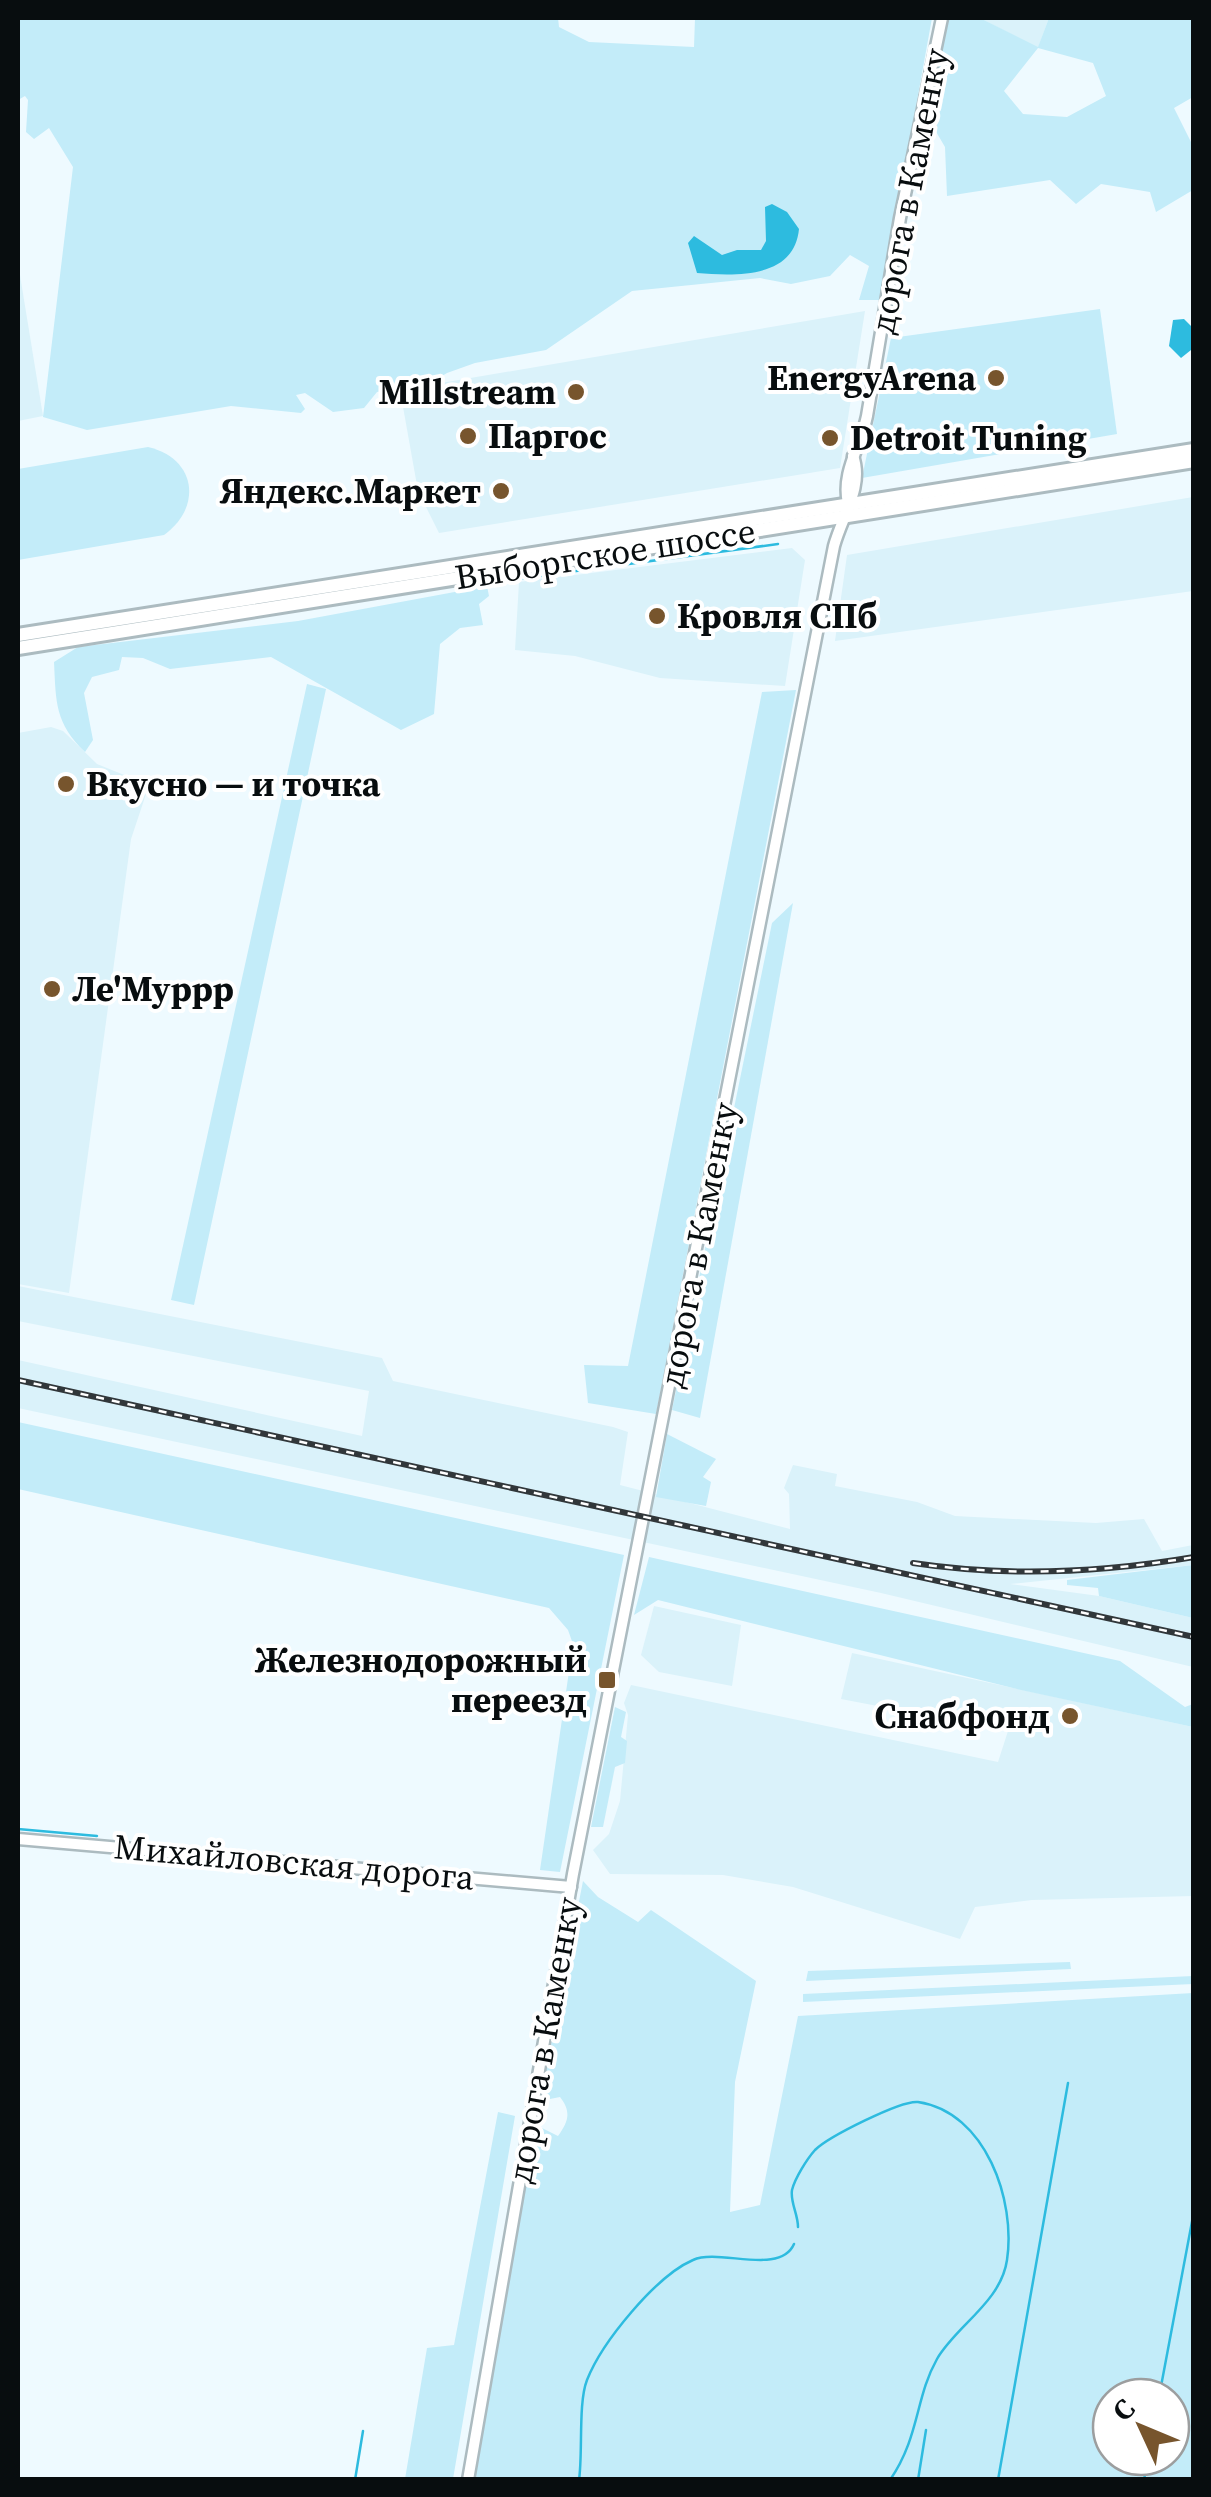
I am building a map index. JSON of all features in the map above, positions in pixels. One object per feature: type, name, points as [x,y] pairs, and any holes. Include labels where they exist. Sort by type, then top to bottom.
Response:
[{"type":"main road","name":"Выборгское шоссе","points":[[18,648],[1194,450]]},
{"type":"main road","name":"Выборгское шоссе","points":[[18,634],[1194,461]]},
{"type":"street","name":"дорога в Каменку","points":[[468,2480],[571,1887],[845,510],[858,471],[853,456],[860,448],[867,416],[900,218],[942,18]]},
{"type":"street","name":"Михайловская дорога","points":[[18,1839],[571,1887]]},
{"type":"shaded area","points":[[18,18],[558,18],[559,27],[589,42],[694,47],[695,18],[932,18],[881,300],[859,300],[869,266],[850,255],[830,276],[791,284],[760,278],[632,291],[546,350],[475,363],[447,373],[404,399],[389,390],[377,392],[364,408],[333,412],[305,393],[296,395],[305,409],[301,413],[231,406],[87,430],[43,417],[73,167],[49,128],[34,139],[26,132],[28,100],[25,96],[18,100]]},
{"type":"shaded area","points":[[946,18],[980,18],[1038,47],[1049,18],[1193,18],[1193,97],[1174,108],[1193,146],[1193,190],[1156,212],[1150,192],[1101,184],[1076,204],[1050,180],[947,196],[945,147],[928,118]],"holes":[[[1038,48],[1093,63],[1106,96],[1067,117],[1023,114],[1004,91]]]},
{"type":"shaded area","points":[[980,18],[1049,18],[1038,48]]},
{"type":"shaded area","points":[[18,263],[43,416],[18,421]]},
{"type":"shaded area","name":"EnergyArena","points":[[1100,309],[1117,434],[862,478],[891,338]]},
{"type":"shaded area","points":[[865,311],[840,468],[439,533],[418,491],[400,390]]},
{"type":"shaded area","points":[[148,447],[176,461],[189,485],[185,511],[164,535],[18,560],[18,469]]},
{"type":"shaded area","points":[[1193,497],[1193,591],[835,641],[847,555]]},
{"type":"shaded area","name":"Кровля СПб","points":[[792,548],[805,560],[785,686],[660,678],[575,656],[515,650],[519,582]]},
{"type":"shaded area","points":[[487,586],[489,596],[479,604],[483,625],[460,628],[440,644],[434,714],[401,730],[271,657],[170,669],[143,658],[122,657],[119,670],[92,677],[84,693],[93,740],[85,752],[68,731],[59,711],[54,662],[78,647],[298,621]]},
{"type":"shaded area","points":[[307,684],[326,689],[194,1305],[171,1300]]},
{"type":"shaded area","points":[[796,690],[656,1414],[588,1403],[584,1365],[628,1366],[762,692]]},
{"type":"shaded area","points":[[51,727],[63,731],[97,764],[149,785],[131,839],[69,1293],[18,1284],[18,733]]},
{"type":"shaded area","points":[[793,903],[700,1418],[672,1410],[772,923]]},
{"type":"shaded area","points":[[18,1286],[382,1358],[393,1381],[613,1427],[628,1432],[620,1485],[790,1529],[789,1494],[784,1488],[793,1465],[837,1474],[835,1486],[917,1502],[955,1516],[1096,1523],[1144,1519],[1162,1551],[1193,1545],[1193,1565],[1010,1584],[1099,1596],[1193,1618],[1193,1667],[881,1593],[18,1408],[18,1360],[362,1436],[369,1391],[18,1321]]},
{"type":"shaded area","points":[[18,1422],[624,1555],[560,1872],[540,1870],[573,1644],[568,1630],[549,1608],[18,1489]]},
{"type":"shaded area","points":[[667,1434],[716,1459],[703,1477],[711,1482],[706,1506],[656,1497]]},
{"type":"shaded area","points":[[649,1557],[1120,1661],[1185,1707],[1193,1704],[1193,1727],[1021,1690],[658,1600],[634,1615]]},
{"type":"shaded area","points":[[1193,1565],[1193,1618],[1099,1596],[1098,1588],[1067,1585],[1067,1580]]},
{"type":"shaded area","points":[[654,1606],[741,1625],[732,1686],[659,1672],[641,1655]]},
{"type":"shaded area","points":[[852,1653],[1193,1727],[1193,1896],[1032,1900],[975,1907],[960,1939],[793,1887],[723,1875],[610,1874],[593,1850],[609,1834],[620,1801],[628,1715],[624,1703],[631,1685],[998,1762],[1008,1731],[841,1699]]},
{"type":"shaded area","points":[[615,1707],[626,1712],[621,1737],[627,1741],[625,1763],[615,1767],[603,1827],[591,1827]]},
{"type":"shaded area","points":[[583,1881],[598,1897],[638,1922],[651,1910],[756,1981],[735,2082],[730,2212],[760,2205],[798,2016],[1193,1993],[1193,2479],[475,2479],[536,2125],[558,2136],[567,2117],[560,2097],[540,2101]]},
{"type":"shaded area","points":[[1070,1962],[1071,1969],[806,1981],[808,1971]]},
{"type":"shaded area","points":[[1193,1976],[1193,1984],[803,2002],[803,1994]]},
{"type":"shaded area","points":[[498,2112],[515,2116],[453,2479],[405,2479],[427,2348],[454,2345]]},
{"type":"water","points":[[772,204],[787,212],[799,229],[795,245],[786,257],[775,266],[745,274],[697,273],[688,243],[694,236],[722,255],[737,250],[761,250],[766,241],[765,207]]},
{"type":"water","points":[[1184,319],[1193,328],[1191,350],[1181,358],[1169,346],[1173,320]]},
{"type":"waterway","points":[[516,579],[778,544]]},
{"type":"waterway","points":[[18,1829],[97,1836]]},
{"type":"waterway","points":[[998,2480],[1068,2083]]},
{"type":"waterway","points":[[798,2227],[792,2190],[815,2150],[865,2120],[909,2103],[942,2109],[962,2123],[978,2141],[1001,2187],[1009,2237],[1003,2275],[987,2301],[937,2359],[907,2448],[890,2480]]},
{"type":"waterway","points":[[1163,2377],[1194,2211]]},
{"type":"waterway","points":[[579,2480],[587,2380],[605,2347],[647,2295],[693,2260],[776,2258],[794,2244]]},
{"type":"waterway","points":[[918,2480],[926,2430]]},
{"type":"waterway","points":[[355,2480],[363,2431]]},
{"type":"railway","points":[[18,1380],[1194,1637]]},
{"type":"railway","points":[[913,1563],[1053,1571],[1124,1567],[1194,1557]]},
{"type":"place","name":"EnergyArena","points":[[996,378]]},
{"type":"place","name":"Millstream","points":[[576,392]]},
{"type":"place","name":"Паргос","points":[[468,436]]},
{"type":"place","name":"Detroit Tuning","points":[[830,438]]},
{"type":"place","name":"Яндекс.Маркет","points":[[501,491]]},
{"type":"place","name":"Кровля СПб","points":[[657,616]]},
{"type":"place","name":"Вкусно — и точка","points":[[66,784]]},
{"type":"place","name":"Ле'Муррр","points":[[52,989]]},
{"type":"place","name":"Железнодорожный переезд","points":[[607,1680]]},
{"type":"place","name":"Снабфонд","points":[[1070,1716]]}]
